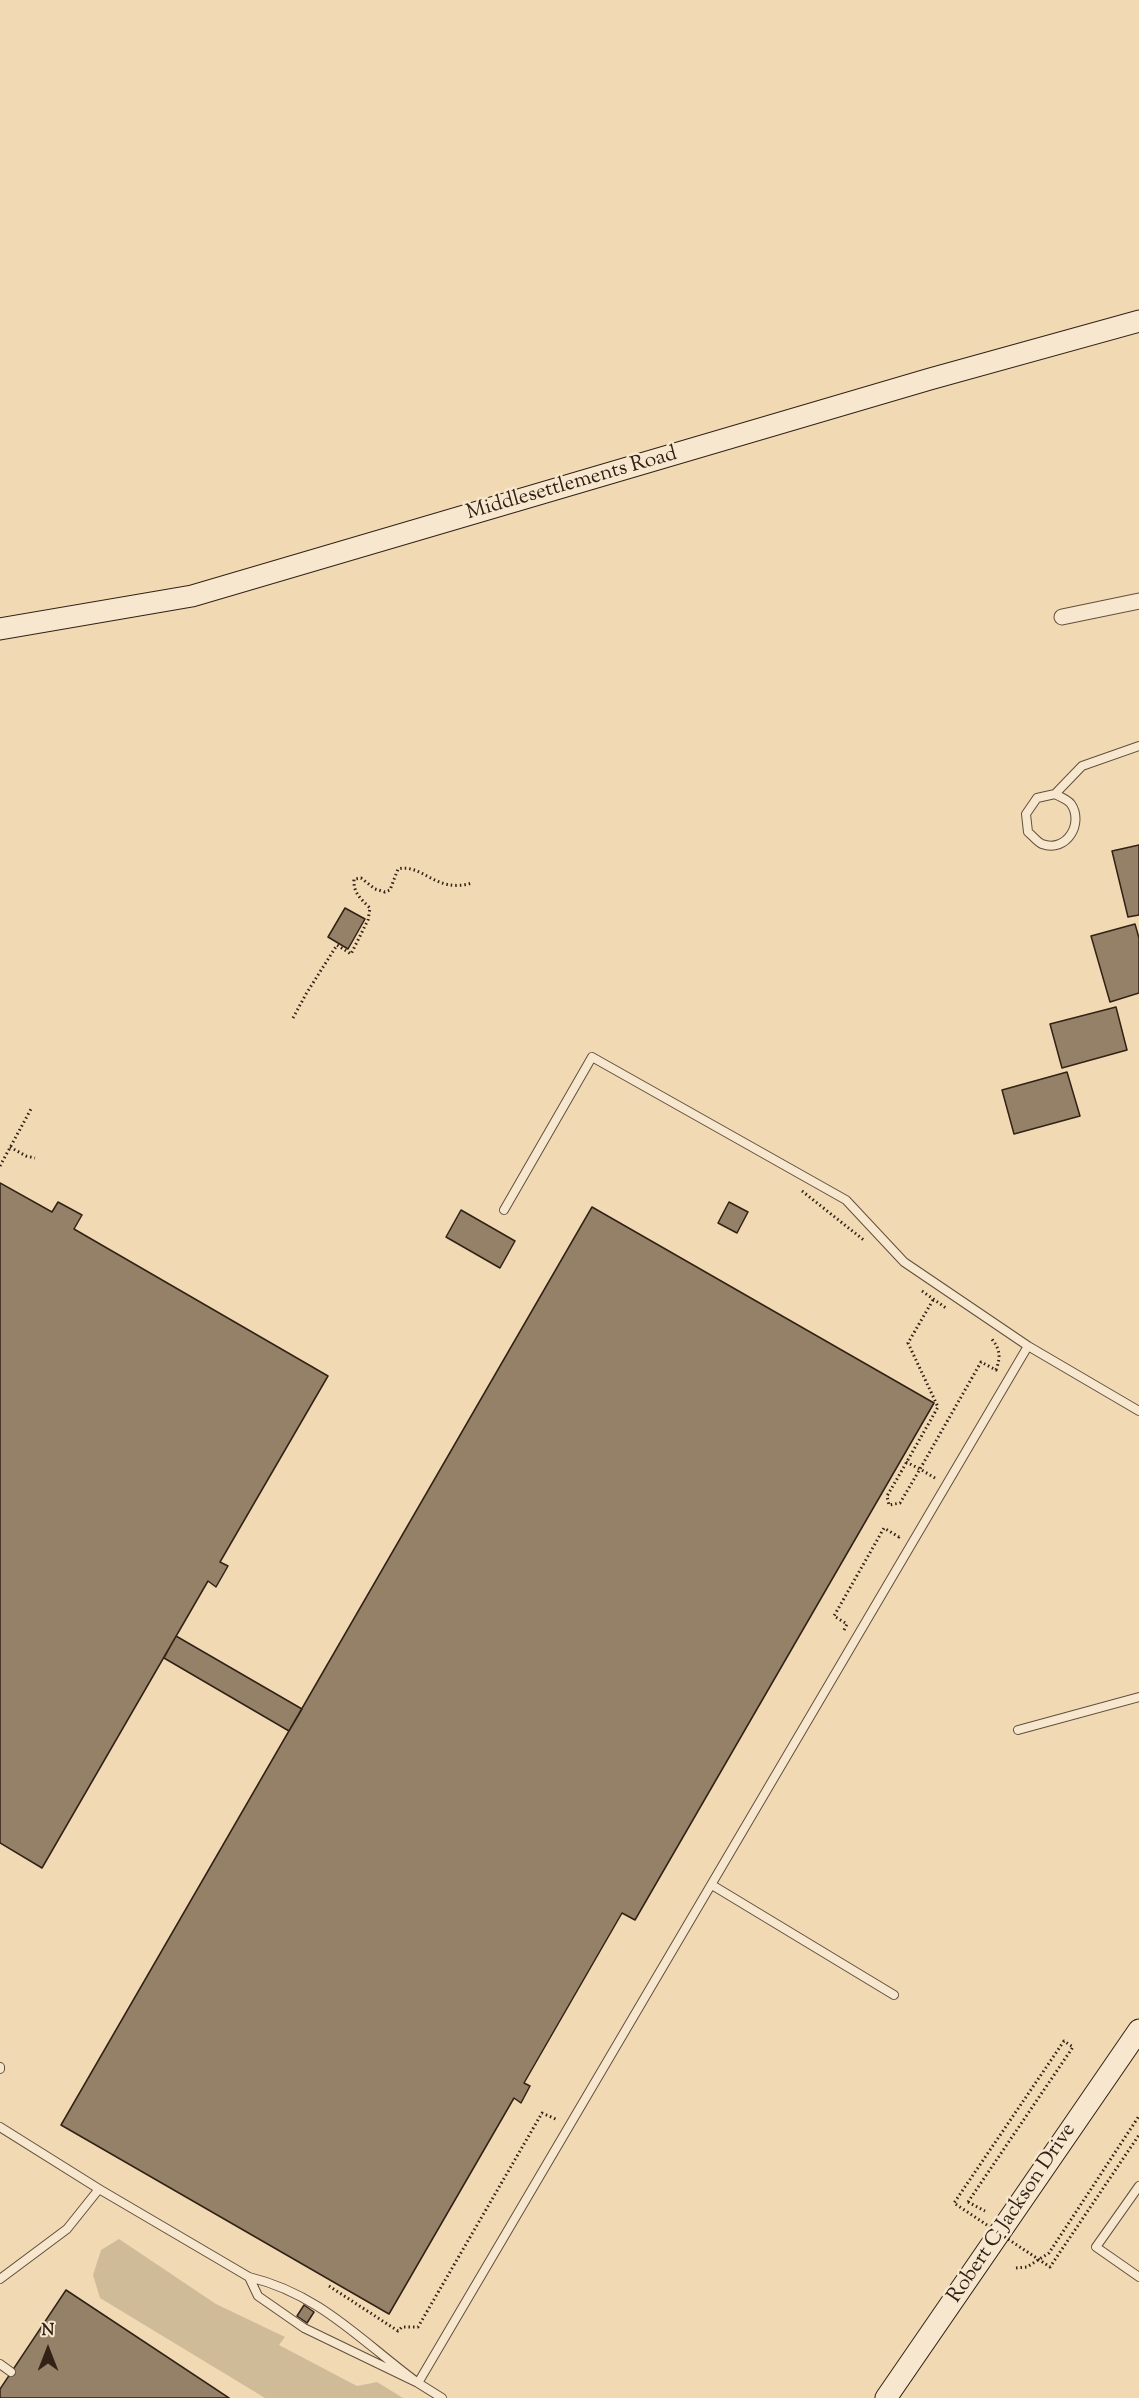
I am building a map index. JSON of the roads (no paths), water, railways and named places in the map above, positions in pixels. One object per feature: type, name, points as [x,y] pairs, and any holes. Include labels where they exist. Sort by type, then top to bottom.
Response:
[{"type":"street","name":"Middlesettlements Road","points":[[0,629],[192,597],[930,380],[1139,321]]},
{"type":"street","points":[[1062,617],[1139,601]]},
{"type":"street","name":"Robert C Jackson Drive","points":[[886,2398],[1139,2030]]},
{"type":"lane","points":[[1055,794],[1070,802],[1077,818],[1073,834],[1059,844],[1042,844],[1028,832],[1026,813],[1036,798],[1055,794],[1082,766],[1139,746]]},
{"type":"lane","points":[[504,1210],[592,1057],[846,1200],[904,1262],[1028,1346],[1139,1411]]},
{"type":"lane","points":[[417,2383],[1028,1346]]},
{"type":"lane","points":[[1018,1730],[1139,1697]]},
{"type":"lane","points":[[712,1885],[894,1995]]},
{"type":"lane","points":[[0,2127],[99,2189],[249,2277],[274,2283],[318,2304],[417,2383]]},
{"type":"lane","points":[[1139,2186],[1096,2247],[1139,2277]]},
{"type":"lane","points":[[0,2279],[67,2229],[99,2189]]},
{"type":"lane","points":[[249,2277],[258,2296],[304,2328],[417,2383],[442,2398]]},
{"type":"lane","points":[[0,2364],[11,2372]]}]
